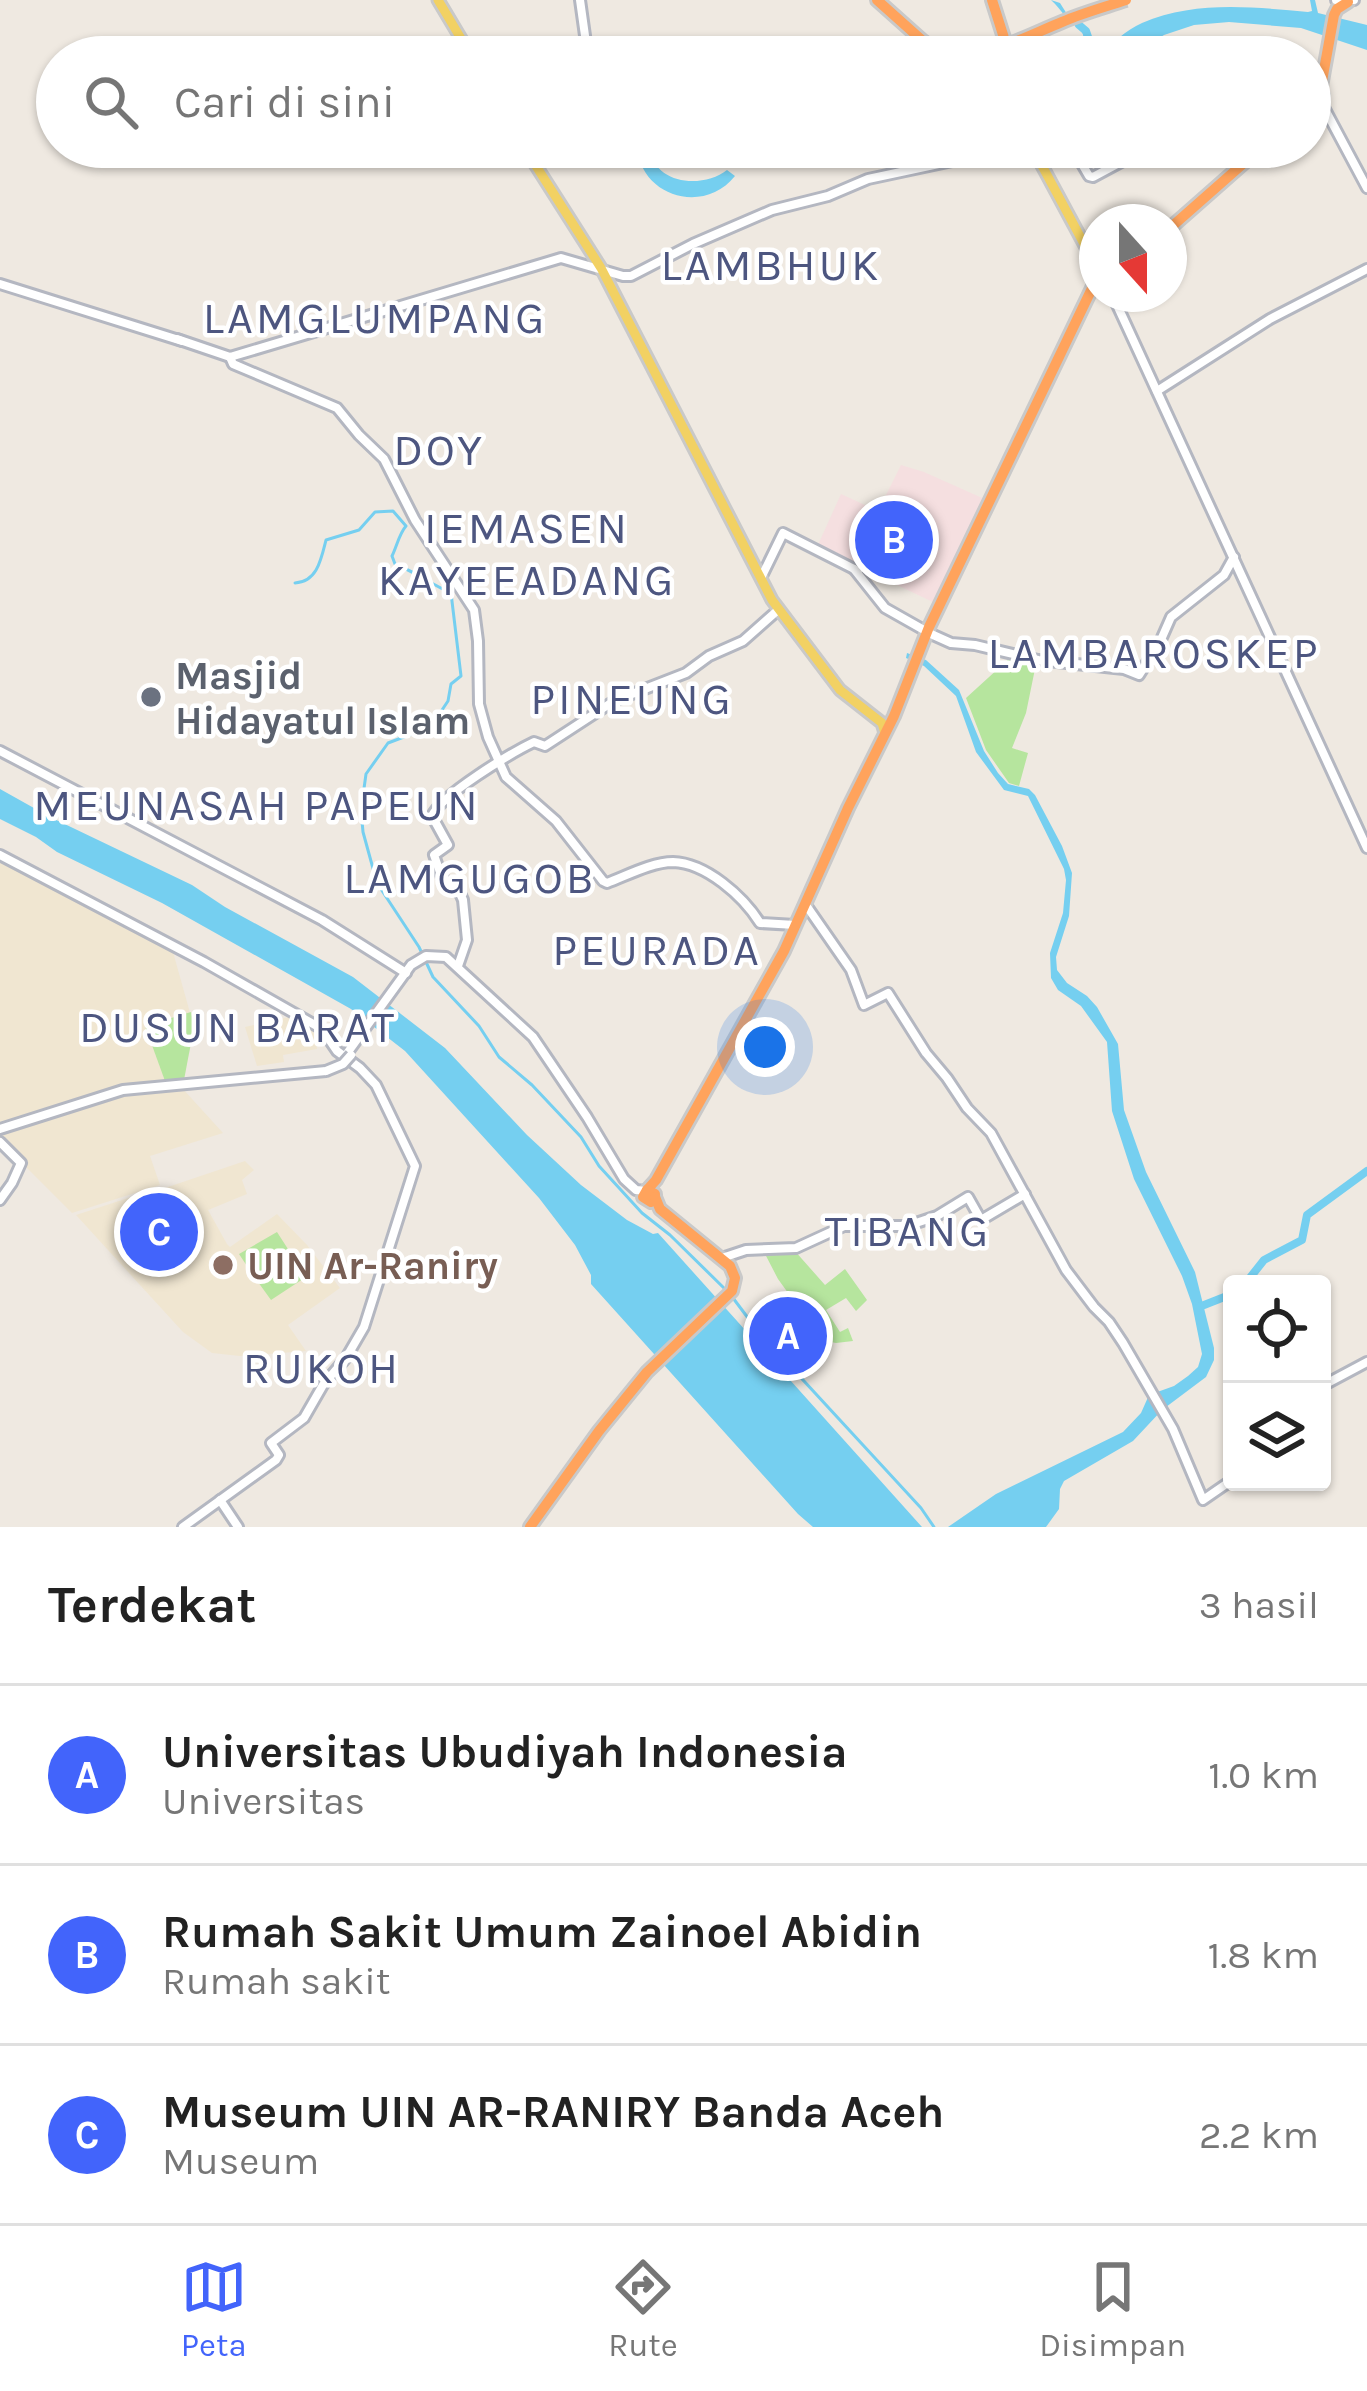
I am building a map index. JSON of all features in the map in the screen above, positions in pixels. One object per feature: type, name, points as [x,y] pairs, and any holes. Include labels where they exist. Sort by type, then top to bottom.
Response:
[{"type":"highway","points":[[879,0],[919,36]]},
{"type":"highway","points":[[993,0],[1002,36]]},
{"type":"highway","points":[[1027,36],[1122,0]]},
{"type":"highway","points":[[1032,36],[1122,0]]},
{"type":"highway","points":[[1034,36],[1068,18],[1122,0]]},
{"type":"highway","points":[[1329,36],[1333,14],[1343,0]]},
{"type":"highway","points":[[1187,211],[1235,168]]},
{"type":"highway","points":[[649,1196],[808,908],[927,639],[1083,312]]},
{"type":"highway","points":[[756,1002],[927,639]]},
{"type":"highway","points":[[530,1527],[652,1365],[726,1296],[734,1275],[722,1258],[649,1196]]},
{"type":"highway","points":[[649,1196],[726,1266],[732,1275],[726,1296]]},
{"type":"main road","points":[[436,0],[457,36]]},
{"type":"main road","points":[[539,168],[625,312]]},
{"type":"main road","points":[[1045,168],[1079,233]]},
{"type":"main road","points":[[552,189],[612,285],[778,610],[844,688],[874,710],[894,716]]},
{"type":"main road","points":[[612,285],[623,277]]},
{"type":"main road","points":[[719,496],[776,601],[844,693],[882,723],[885,733]]},
{"type":"street","points":[[580,0],[585,36]]},
{"type":"street","points":[[1331,120],[1367,178]]},
{"type":"street","points":[[1331,123],[1367,188]]},
{"type":"street","points":[[0,284],[234,354],[566,257],[623,277],[772,210],[916,168]]},
{"type":"street","points":[[1084,168],[1095,177],[1111,168]]},
{"type":"street","points":[[1157,392],[1270,319],[1367,269]]},
{"type":"street","points":[[1120,312],[1367,848]]},
{"type":"street","points":[[234,354],[233,364],[339,409],[386,463],[415,520],[474,610],[477,695],[499,762],[508,779],[556,820],[604,883],[667,862],[682,864],[722,881],[760,923],[792,927]]},
{"type":"street","points":[[761,569],[783,533],[854,569],[886,606],[927,639],[975,643],[1042,660],[1138,675],[1171,617],[1224,575],[1234,557]]},
{"type":"street","points":[[458,966],[466,940],[463,900],[460,891],[443,879],[434,855],[448,845],[432,814],[440,803],[532,742],[544,746],[614,700],[686,673],[748,638],[778,610]]},
{"type":"street","points":[[0,751],[410,969]]},
{"type":"street","points":[[0,856],[203,963],[350,1052]]},
{"type":"street","points":[[808,908],[850,970],[863,1005],[889,993],[926,1053],[991,1133],[1073,1282],[1109,1322],[1136,1364],[1173,1429],[1202,1500],[1223,1486]]},
{"type":"street","points":[[322,1071],[339,1064],[350,1052],[410,969],[430,957],[443,956],[534,1043],[624,1179],[649,1196]]},
{"type":"street","points":[[430,957],[451,964],[491,998]]},
{"type":"street","points":[[322,1071],[334,1061],[325,1035]]},
{"type":"street","points":[[183,1527],[276,1460],[271,1443],[304,1418],[323,1384],[343,1362],[369,1317],[416,1167],[380,1091],[325,1035]]},
{"type":"street","points":[[0,1129],[131,1087],[344,1068],[363,1073]]},
{"type":"street","points":[[586,1118],[614,1170],[632,1191],[649,1196]]},
{"type":"street","points":[[0,1142],[20,1163],[0,1200]]},
{"type":"street","points":[[722,1258],[746,1250],[796,1248],[844,1226],[907,1226],[968,1197],[981,1220],[1025,1194]]},
{"type":"street","points":[[1326,1383],[1367,1362]]},
{"type":"street","points":[[220,1500],[238,1527]]},
{"type":"shaded area","points":[[901,465],[989,501],[937,604],[817,547],[841,494],[878,511]]},
{"type":"shaded area","points":[[0,858],[173,952],[194,1027],[182,1088],[223,1133],[150,1156],[160,1185],[72,1213],[0,1141]]},
{"type":"shaded area","points":[[289,1017],[320,1036],[317,1049],[257,1066],[245,1027]]},
{"type":"shaded area","name":"UIN Ar-Raniry","points":[[245,1161],[254,1170],[242,1180],[247,1194],[208,1210],[227,1244],[230,1247],[277,1214],[340,1288],[288,1325],[306,1351],[212,1353],[183,1332],[76,1215],[162,1187],[176,1222],[165,1188]]},
{"type":"green space","points":[[1011,657],[1036,664],[1026,713],[1012,748],[1028,753],[1019,786],[1009,783],[986,750],[966,698]]},
{"type":"green space","points":[[191,1012],[194,1027],[184,1080],[165,1081],[145,1026]]},
{"type":"green space","points":[[277,1232],[306,1277],[271,1300],[239,1254]]},
{"type":"green space","points":[[794,1250],[825,1285],[845,1269],[867,1300],[856,1311],[846,1298],[826,1310],[840,1332],[848,1328],[853,1341],[810,1338],[804,1315],[764,1252]]},
{"type":"water","points":[[1051,0],[1060,3],[1087,36],[1084,36]]},
{"type":"water","points":[[1310,0],[1315,0],[1318,13],[1367,25],[1367,50],[1301,28],[1229,22],[1194,25],[1164,35],[1123,36],[1136,26],[1183,11],[1224,7],[1308,12],[1312,11]]},
{"type":"water","points":[[644,168],[659,168],[681,180],[705,180],[727,170],[735,176],[722,188],[691,197],[676,195]]},
{"type":"water","points":[[907,653],[926,660],[959,690],[998,773],[1008,784],[1035,795],[1062,846],[1072,873],[1069,916],[1056,957],[1057,970],[1097,1007],[1118,1044],[1124,1110],[1146,1172],[1195,1272],[1214,1348],[1206,1377],[1162,1410],[1133,1441],[1064,1481],[1059,1509],[1046,1527],[948,1527],[996,1494],[1123,1432],[1141,1413],[1149,1395],[1188,1376],[1198,1367],[1202,1354],[1182,1276],[1134,1179],[1112,1111],[1107,1042],[1081,1006],[1058,990],[1051,978],[1050,953],[1063,913],[1064,869],[1028,796],[1004,790],[976,752],[956,696],[924,666],[906,658]]},
{"type":"water","points":[[0,789],[192,885],[353,977],[445,1048],[581,1185],[627,1220],[658,1233],[922,1527],[813,1527],[591,1284],[575,1245],[539,1198],[405,1051],[351,1009],[0,819]]},
{"type":"waterway","points":[[1079,25],[1088,36]]},
{"type":"waterway","points":[[295,583],[313,574],[326,540],[359,530],[375,512],[393,511],[406,526],[392,556],[395,564],[451,593],[461,676],[451,684],[448,701],[436,719],[388,743],[366,774],[363,832],[377,883],[433,977],[479,1026],[499,1057],[581,1137],[599,1166],[642,1213],[727,1291]]},
{"type":"waterway","points":[[1252,1275],[1264,1260],[1302,1240],[1307,1215],[1367,1171]]},
{"type":"waterway","points":[[733,1298],[934,1527]]},
{"type":"waterway","points":[[1199,1307],[1223,1298]]},
{"type":"place","name":"Rumah Sakit Umum Zainoel Abidin","points":[[894,540]]},
{"type":"place","name":"Masjid Hidayatul Islam","points":[[151,697]]},
{"type":"place","name":"Museum UIN AR-RANIRY Banda Aceh","points":[[159,1232]]},
{"type":"place","name":"UIN Ar-Raniry","points":[[223,1265]]},
{"type":"place","name":"Universitas Ubudiyah Indonesia","points":[[788,1336]]},
{"type":"district","name":"LAMBHUK","points":[[771,264]]},
{"type":"district","name":"LAMGLUMPANG","points":[[375,317]]},
{"type":"district","name":"DOY","points":[[439,449]]},
{"type":"district","name":"IEMASEN KAYEEADANG","points":[[527,553]]},
{"type":"district","name":"LAMBAROSKEP","points":[[1154,652]]},
{"type":"district","name":"PINEUNG","points":[[632,698]]},
{"type":"district","name":"MEUNASAH PAPEUN","points":[[257,804]]},
{"type":"district","name":"LAMGUGOB","points":[[470,877]]},
{"type":"district","name":"PEURADA","points":[[657,949]]},
{"type":"district","name":"DUSUN BARAT","points":[[238,1026]]},
{"type":"district","name":"TIBANG","points":[[908,1230]]},
{"type":"district","name":"RUKOH","points":[[322,1367]]}]
